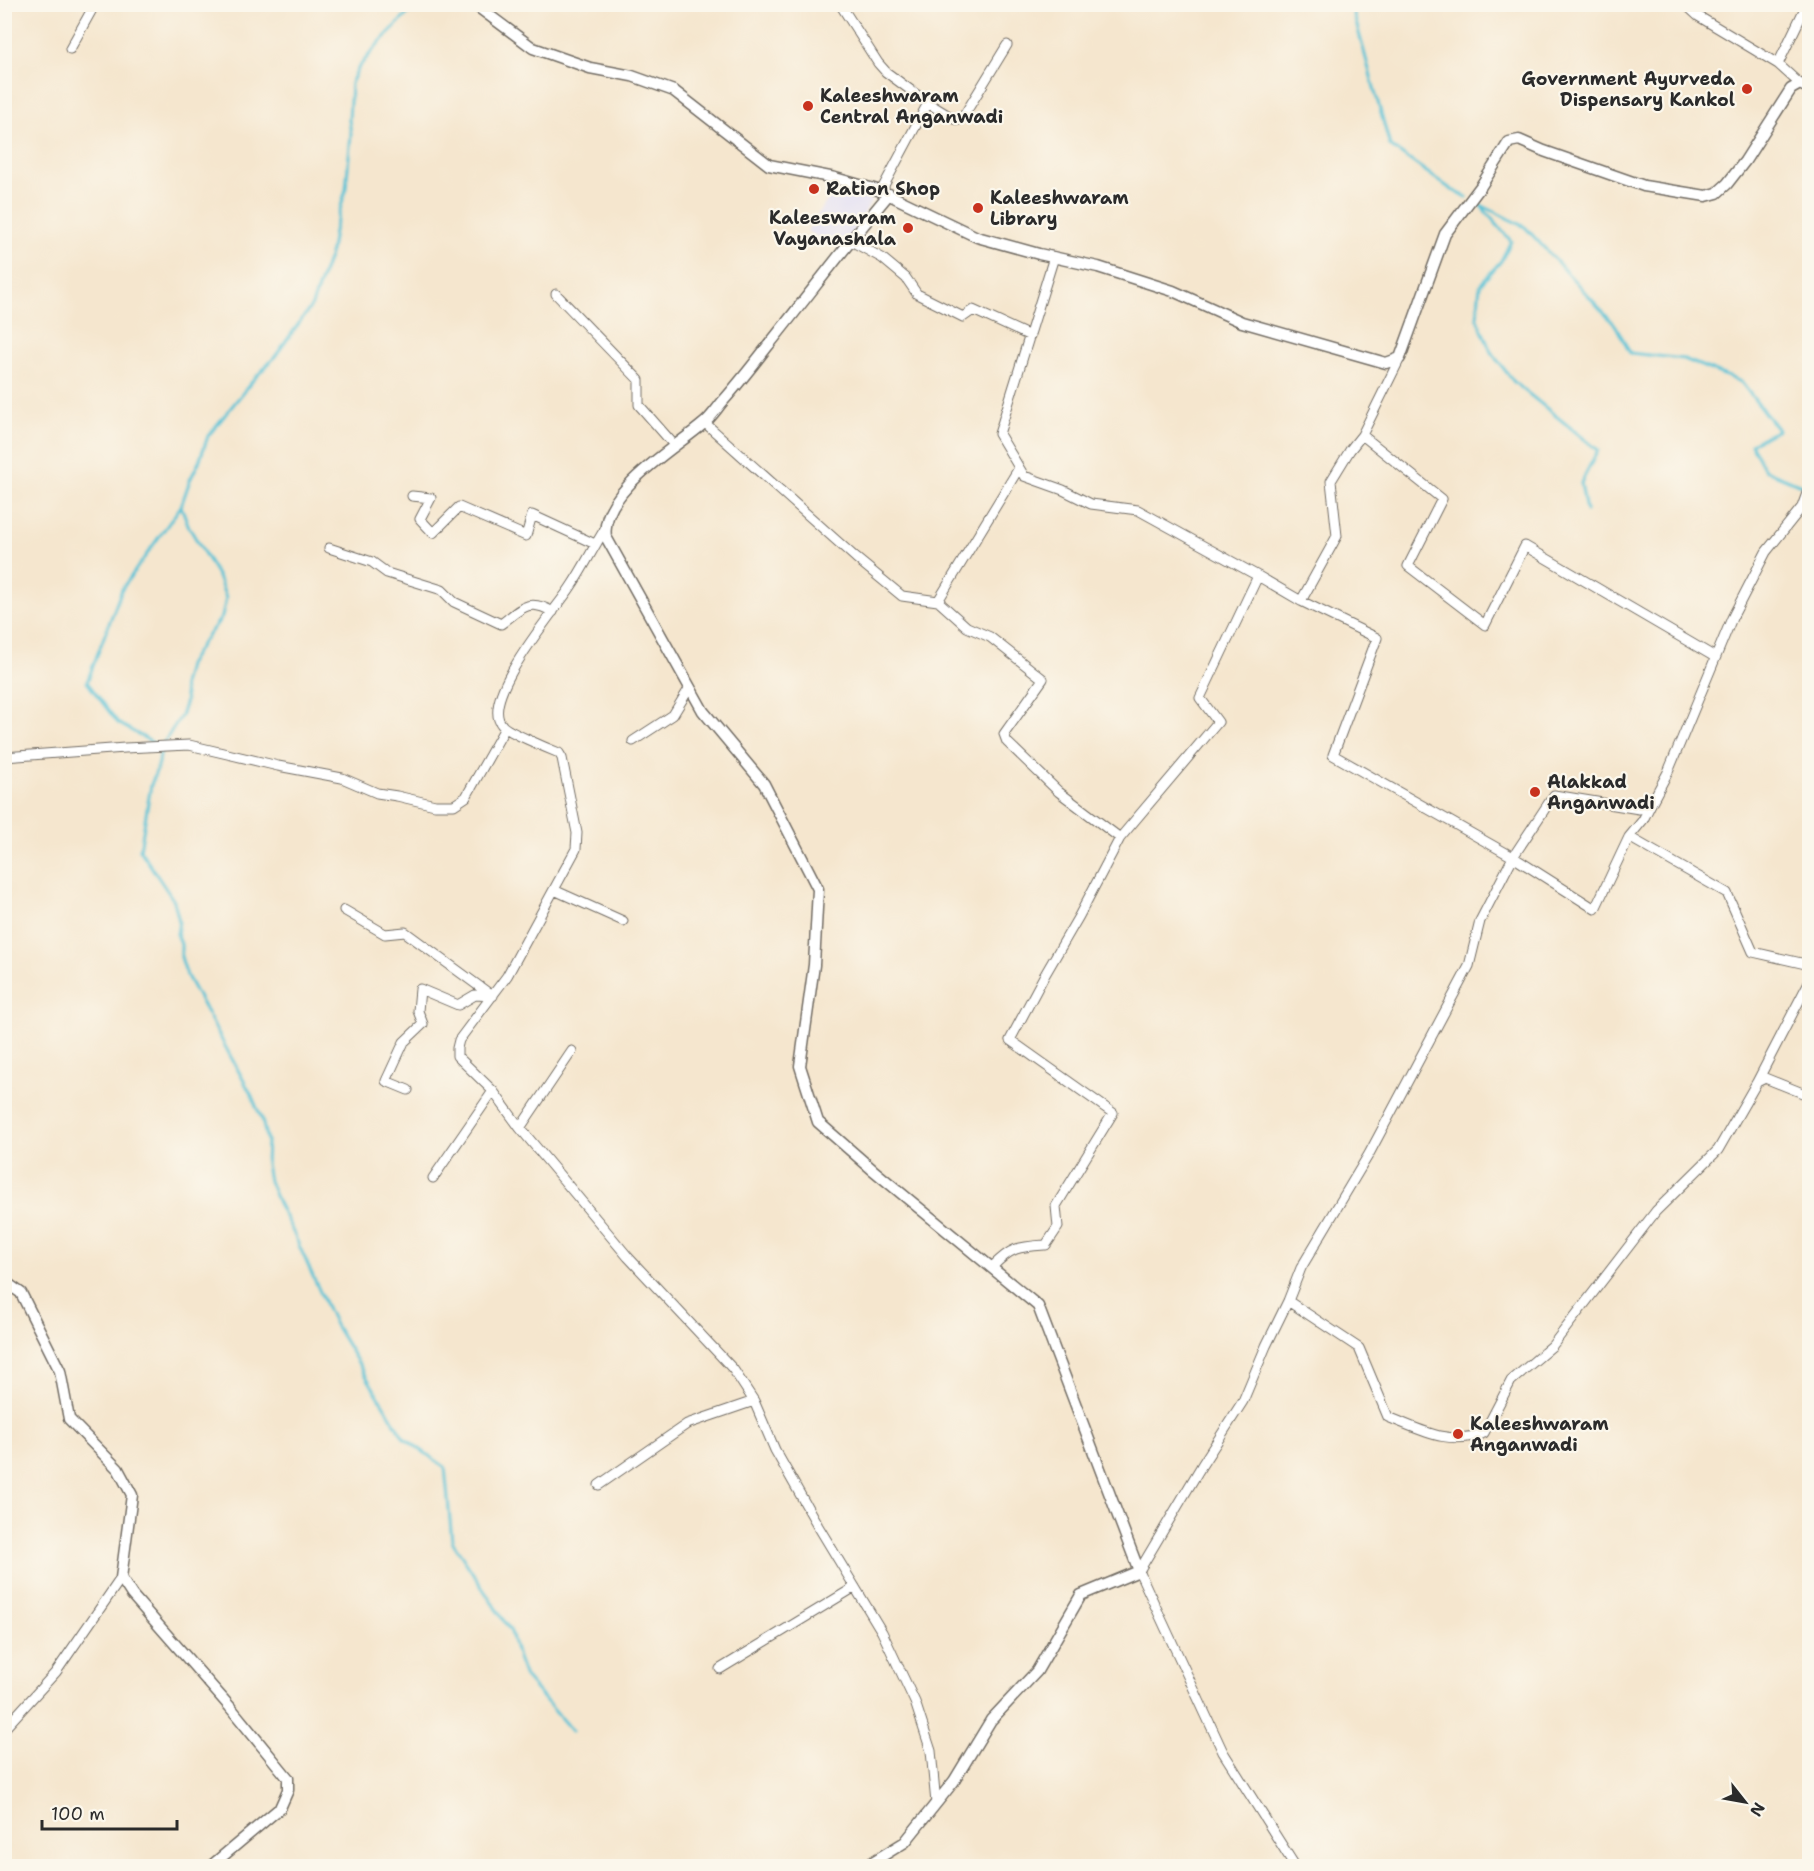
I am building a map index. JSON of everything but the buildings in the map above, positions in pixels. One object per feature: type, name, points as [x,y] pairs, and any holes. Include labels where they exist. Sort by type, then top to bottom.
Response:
[{"type":"street","points":[[70,49],[95,4]]},
{"type":"street","points":[[474,4],[533,48],[590,68],[632,76],[674,91],[769,165],[835,178],[885,192],[977,237],[1098,267],[1173,291],[1242,322],[1386,363],[1400,358]]},
{"type":"street","points":[[840,4],[886,72],[954,119],[959,120],[963,117],[1007,45]]},
{"type":"street","points":[[1685,4],[1698,16],[1778,64],[1805,86]]},
{"type":"street","points":[[1778,64],[1807,4]]},
{"type":"street","points":[[1301,601],[1336,536],[1331,481],[1362,435],[1400,358],[1445,234],[1481,186],[1509,142],[1519,140],[1644,186],[1706,196],[1717,193],[1727,184],[1791,89],[1805,86]]},
{"type":"street","points":[[928,103],[885,192],[851,241],[705,423],[645,467],[624,490],[606,519],[606,537],[703,711],[764,784],[818,889],[814,965],[800,1066],[818,1122],[1038,1306],[1139,1570],[1223,1752],[1295,1866]]},
{"type":"street","points":[[851,241],[882,258],[906,278],[917,294],[963,317],[973,310],[1030,336]]},
{"type":"street","points":[[1054,257],[999,434],[1024,476],[1063,490],[1090,504],[1138,510],[1301,601],[1377,638],[1333,755],[1513,857],[1595,909],[1629,837],[1642,820],[1668,772],[1732,618],[1766,552],[1802,507],[1809,485]]},
{"type":"street","points":[[556,294],[639,380],[639,405],[675,446]]},
{"type":"street","points":[[705,423],[856,558],[902,596],[938,601],[967,627],[990,637],[1043,679],[1004,734],[1007,742],[1059,792],[1119,838]]},
{"type":"street","points":[[1362,435],[1442,499],[1408,566],[1485,625],[1525,546],[1715,657]]},
{"type":"street","points":[[938,601],[1019,468]]},
{"type":"street","points":[[412,496],[431,498],[420,519],[434,533],[459,507],[526,536],[532,515],[595,544]]},
{"type":"street","points":[[605,529],[571,587],[514,667],[499,698],[497,716],[502,727],[559,753],[564,762],[578,843],[522,951],[493,996],[459,1040],[457,1056],[494,1090],[520,1128],[628,1257],[733,1369],[754,1401],[775,1450],[882,1632],[915,1702],[931,1751],[936,1803]]},
{"type":"street","points":[[329,548],[372,562],[387,573],[442,591],[454,602],[501,624],[527,605],[541,605],[553,612]]},
{"type":"street","points":[[992,1268],[1007,1252],[1025,1246],[1046,1245],[1058,1227],[1056,1206],[1113,1113],[1010,1040],[1079,916],[1119,838],[1218,722],[1200,698],[1258,576]]},
{"type":"street","points":[[633,741],[673,716],[690,687]]},
{"type":"street","points":[[4,757],[189,745],[342,778],[377,793],[397,795],[435,805],[454,805],[466,797],[505,728]]},
{"type":"street","points":[[866,1866],[905,1842],[954,1781],[991,1720],[1037,1671],[1081,1594],[1139,1570],[1243,1401],[1301,1268],[1369,1154],[1465,975],[1480,921],[1513,857],[1554,795],[1638,809],[1652,802]]},
{"type":"street","points":[[1629,837],[1727,893],[1753,952],[1809,965]]},
{"type":"street","points":[[554,890],[623,921]]},
{"type":"street","points":[[344,910],[385,934],[405,932],[493,996]]},
{"type":"street","points":[[1288,1301],[1359,1348],[1388,1416],[1441,1437],[1469,1438],[1484,1433],[1511,1382],[1552,1346],[1656,1211],[1718,1149],[1757,1082],[1809,980]]},
{"type":"street","points":[[408,1090],[386,1081],[404,1042],[423,1024],[418,1011],[420,988],[458,1005],[475,995],[493,996]]},
{"type":"street","points":[[520,1128],[572,1051]]},
{"type":"street","points":[[1757,1082],[1765,1078],[1809,1096]]},
{"type":"street","points":[[433,1178],[494,1090]]},
{"type":"street","points":[[4,1281],[21,1293],[60,1371],[69,1419],[118,1469],[132,1495],[121,1578],[56,1672],[4,1729]]},
{"type":"street","points":[[599,1485],[687,1424],[754,1401]]},
{"type":"street","points":[[121,1578],[132,1595],[230,1707],[288,1778],[288,1790],[280,1808],[211,1866]]},
{"type":"street","points":[[720,1669],[855,1587]]},
{"type":"shaded area","points":[[841,180],[873,198],[843,250],[807,231]]},
{"type":"waterway","points":[[417,4],[379,43],[359,67],[351,83],[349,120],[351,134],[346,189],[331,251],[312,305],[274,358],[208,436],[181,506],[189,527],[218,577],[226,598],[222,617],[188,665],[183,685],[186,701],[181,716],[161,747],[159,763],[151,785],[140,850],[174,901],[179,921],[177,934],[187,976],[251,1094],[262,1120],[267,1141],[266,1164],[269,1181],[335,1325],[404,1438],[445,1467],[452,1541],[511,1632],[525,1677],[572,1731]]},
{"type":"waterway","points":[[1351,4],[1390,146],[1452,190],[1467,197]]},
{"type":"waterway","points":[[1479,204],[1525,227],[1616,326],[1630,353],[1684,359],[1741,382],[1778,430],[1751,444],[1765,470],[1806,487]]},
{"type":"waterway","points":[[1481,206],[1511,241],[1501,261],[1480,285],[1477,318],[1491,352],[1514,382],[1598,450],[1581,483],[1586,511]]},
{"type":"waterway","points":[[1808,484],[1804,469],[1810,458]]},
{"type":"waterway","points":[[155,744],[118,723],[87,682],[122,589],[181,506]]},
{"type":"place","name":"Government Ayurveda Dispensary Kankol","points":[[1747,89]]},
{"type":"place","name":"Kaleeshwaram Central Anganwadi","points":[[808,106]]},
{"type":"place","name":"Ration Shop","points":[[814,189]]},
{"type":"place","name":"Kaleeshwaram Library","points":[[978,208]]},
{"type":"place","name":"Kaleeswaram Vayanashala","points":[[908,228]]},
{"type":"place","name":"Alakkad Anganwadi","points":[[1535,792]]},
{"type":"place","name":"Kaleeshwaram Anganwadi","points":[[1458,1434]]}]
